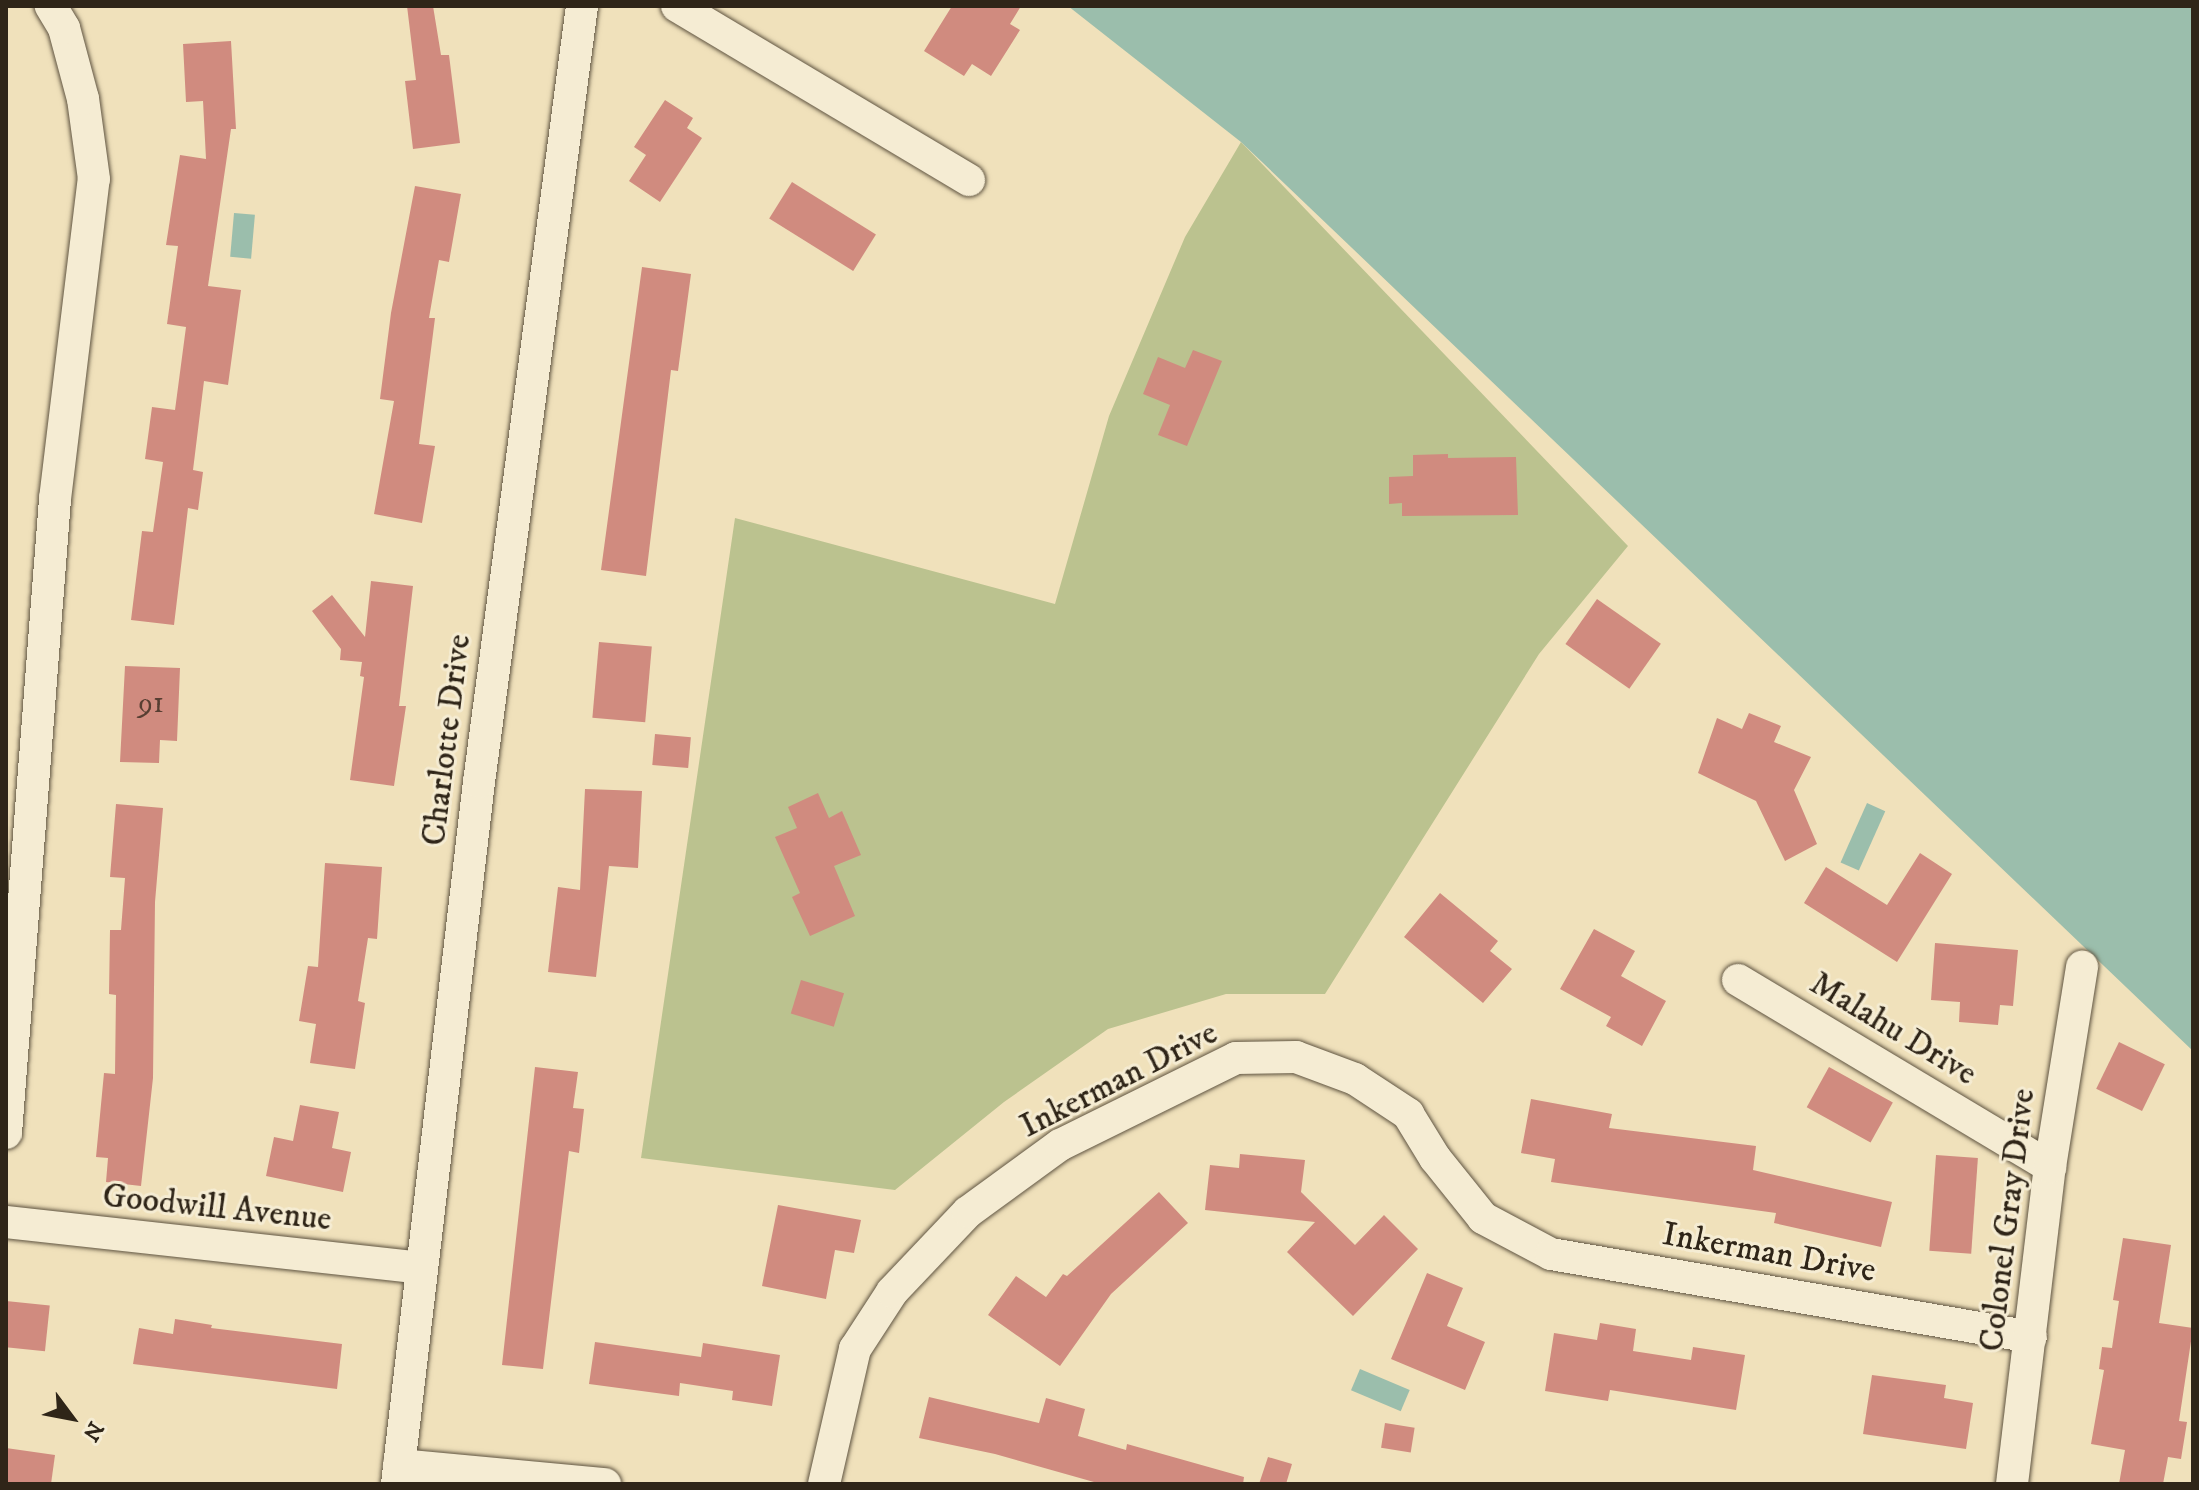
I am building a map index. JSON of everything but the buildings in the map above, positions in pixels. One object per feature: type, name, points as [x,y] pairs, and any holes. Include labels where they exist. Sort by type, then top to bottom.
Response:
[{"type":"street","points":[[6,1133],[17,823],[94,179],[83,99],[64,28],[51,6]]},
{"type":"street","name":"Charlotte Drive","points":[[398,1474],[479,782],[582,6]]},
{"type":"street","points":[[677,6],[969,180]]},
{"type":"street","name":"Colonel Gray Drive","points":[[2012,1484],[2050,1167],[2082,967]]},
{"type":"street","name":"Malahu Drive","points":[[1738,980],[2050,1167]]},
{"type":"street","name":"Inkerman Drive","points":[[824,1484],[855,1349],[892,1292],[968,1212],[1060,1145],[1236,1058],[1296,1057],[1355,1079],[1408,1114],[1435,1158],[1483,1218],[1551,1254],[2031,1337]]},
{"type":"street","name":"Goodwill Avenue","points":[[6,1222],[421,1268]]},
{"type":"street","points":[[398,1474],[605,1484]]},
{"type":"green space","points":[[1241,142],[1628,546],[1539,654],[1325,994],[1226,994],[1108,1029],[1004,1102],[895,1190],[641,1158],[735,518],[1055,604],[1109,416],[1185,237]]},
{"type":"shaded area","points":[[1068,6],[2193,6],[2193,1051],[1241,142]]},
{"type":"shaded area","points":[[234,213],[255,215],[251,259],[230,257]]},
{"type":"shaded area","points":[[1867,803],[1885,811],[1859,871],[1841,862]]},
{"type":"shaded area","points":[[1360,1369],[1410,1390],[1401,1411],[1351,1390]]}]
